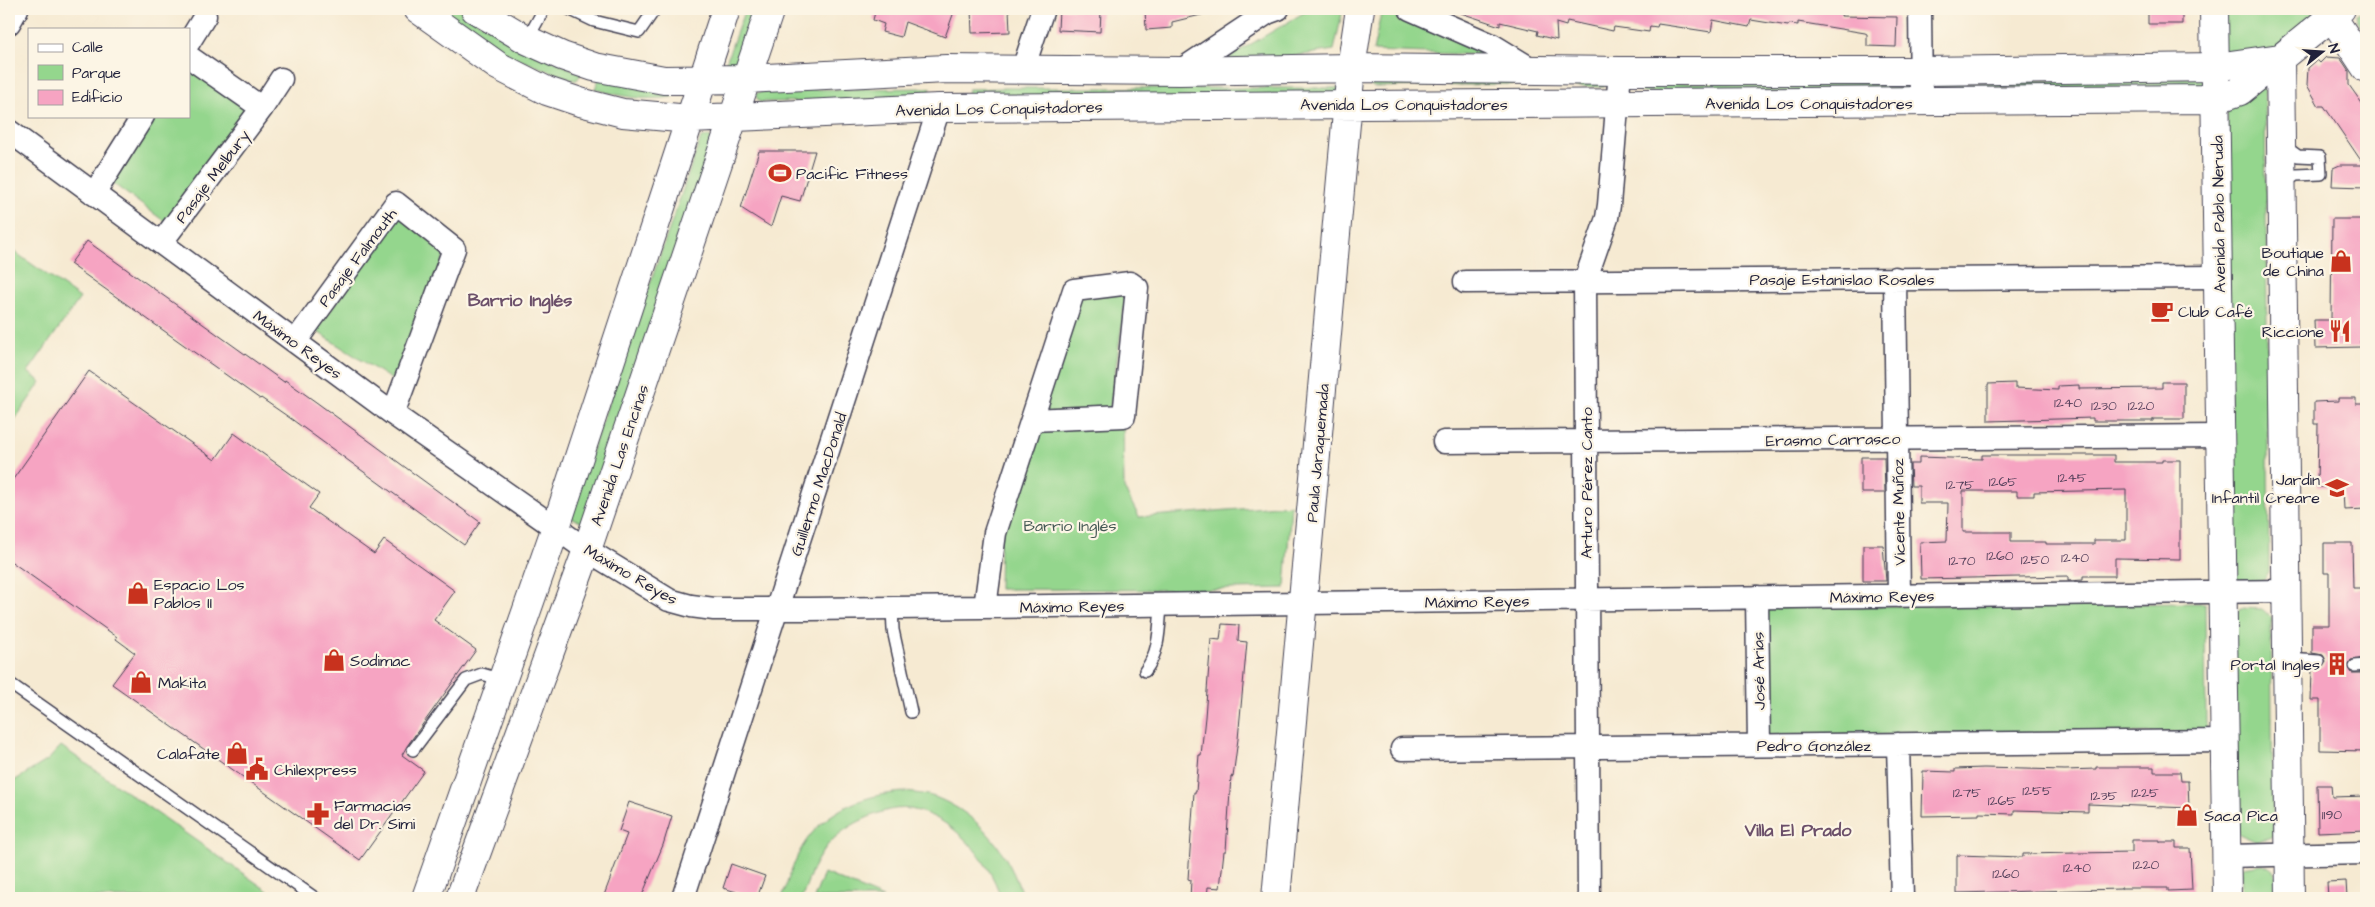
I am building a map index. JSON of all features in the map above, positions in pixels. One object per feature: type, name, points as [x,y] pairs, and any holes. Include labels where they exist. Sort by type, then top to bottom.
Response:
[{"type":"street","points":[[9,23],[17,9]]},
{"type":"street","name":"Avenida Los Conquistadores","points":[[418,9],[498,66],[547,91],[580,102],[623,112],[690,119],[939,108],[2217,99],[2240,91],[2280,58]]},
{"type":"street","name":"Avenida Los Conquistadores","points":[[475,9],[527,40],[562,56],[594,67],[664,80],[701,81],[946,69],[1180,71],[1351,68],[1620,71],[1921,71],[2216,67],[2280,58]]},
{"type":"street","points":[[426,898],[556,527],[726,9]]},
{"type":"street","name":"Avenida Las Encinas","points":[[460,898],[587,550],[719,155],[734,118],[770,9]]},
{"type":"street","points":[[1023,69],[1043,9]]},
{"type":"street","points":[[1180,71],[1267,13],[1278,9]]},
{"type":"street","name":"Paula Jaraquemada","points":[[1276,898],[1351,68],[1360,9]]},
{"type":"street","points":[[1410,9],[1492,45],[1533,70]]},
{"type":"street","points":[[1920,9],[1920,102]]},
{"type":"street","name":"Avenida Pablo Neruda","points":[[2214,9],[2217,99],[2227,898]]},
{"type":"street","points":[[2290,898],[2280,58],[2333,11],[2366,68]]},
{"type":"street","points":[[190,40],[205,16]]},
{"type":"street","points":[[190,58],[262,108]]},
{"type":"street","points":[[580,102],[594,67]]},
{"type":"street","name":"Guillermo MacDonald","points":[[683,898],[939,108],[946,69]]},
{"type":"street","name":"Arturo Pérez Canto","points":[[1589,898],[1585,281],[1607,218],[1620,71]]},
{"type":"street","name":"Pasaje Melbury","points":[[161,243],[262,108],[281,79]]},
{"type":"street","points":[[94,194],[142,118]]},
{"type":"street","name":"Máximo Reyes","points":[[9,131],[393,414],[587,550],[669,600],[691,606],[714,609],[892,608],[2286,591]]},
{"type":"street","name":"Pasaje Falmouth","points":[[295,342],[396,203],[454,249],[393,414]]},
{"type":"street","name":"Pasaje Estanislao Rosales","points":[[1465,282],[2219,277]]},
{"type":"street","name":"Vicente Muñoz","points":[[1896,278],[1899,596]]},
{"type":"street","points":[[986,606],[995,533],[1074,290],[1130,282],[1137,288],[1124,416],[1032,420]]},
{"type":"street","name":"Erasmo Carrasco","points":[[1444,442],[2221,436]]},
{"type":"street","name":"José Arias","points":[[1758,597],[1759,745]]},
{"type":"street","points":[[503,680],[515,693],[527,712]]},
{"type":"street","name":"Pedro González","points":[[1402,749],[2225,742]]},
{"type":"street","points":[[1898,744],[1902,898]]},
{"type":"street","points":[[2226,856],[2366,853]]},
{"type":"lane","points":[[527,40],[544,9]]},
{"type":"lane","points":[[568,9],[594,21],[639,32],[655,9]]},
{"type":"lane","points":[[2281,139],[2293,154],[2320,157],[2321,174],[2296,175],[2282,184]]},
{"type":"lane","points":[[1144,672],[1151,664],[1158,646],[1161,604]]},
{"type":"lane","points":[[892,608],[893,630],[911,712]]},
{"type":"lane","points":[[2287,659],[2319,661]]},
{"type":"lane","points":[[413,750],[466,680],[482,674],[503,680]]},
{"type":"lane","points":[[9,683],[315,898]]},
{"type":"green space","points":[[434,9],[460,9],[483,25],[581,74],[577,80],[573,80],[515,58],[478,38]]},
{"type":"green space","points":[[745,9],[761,9],[739,67],[729,66],[726,62]]},
{"type":"green space","points":[[1310,9],[1343,9],[1334,50],[1209,69]]},
{"type":"green space","points":[[1382,9],[1482,45],[1482,55],[1373,51]]},
{"type":"green space","points":[[2220,9],[2320,9],[2278,53],[2221,61]]},
{"type":"green space","points":[[2366,9],[2366,36],[2357,21],[2356,14]]},
{"type":"green space","points":[[190,67],[251,107],[168,224],[111,182],[150,118],[190,118]]},
{"type":"green space","points":[[600,76],[675,92],[673,97],[653,99],[615,94],[595,89]]},
{"type":"green space","points":[[2204,77],[2203,89],[1936,88],[1939,83]]},
{"type":"green space","points":[[1912,79],[1913,94],[1642,92],[1632,88],[1631,84]]},
{"type":"green space","points":[[1370,80],[1606,80],[1604,87],[1503,84],[1374,87],[1370,85]]},
{"type":"green space","points":[[2259,87],[2265,91],[2269,572],[2261,582],[2245,584],[2233,578],[2227,105]]},
{"type":"green space","points":[[931,88],[928,100],[759,102],[755,94],[766,90]]},
{"type":"green space","points":[[1338,88],[1340,94],[965,102],[968,89]]},
{"type":"green space","points":[[709,136],[714,141],[584,524],[569,516],[701,138]]},
{"type":"green space","points":[[399,214],[445,253],[400,385],[316,331]]},
{"type":"green space","points":[[9,248],[80,298],[28,372],[41,382],[9,428]]},
{"type":"green space","points":[[1122,294],[1125,302],[1110,409],[1041,415],[1076,296]]},
{"type":"green space","name":"Barrio Inglés","points":[[1123,423],[1124,488],[1139,517],[1291,505],[1285,588],[1186,590],[999,589],[1000,532],[1032,429]]},
{"type":"green space","points":[[2205,603],[2206,732],[1765,736],[1764,607]]},
{"type":"green space","points":[[2240,608],[2262,609],[2271,617],[2273,835],[2257,842],[2237,833],[2232,620]]},
{"type":"green space","points":[[61,746],[278,898],[9,898],[9,784],[48,760]]},
{"type":"green space","points":[[905,792],[935,797],[966,814],[979,825],[1001,851],[1010,866],[1023,898],[1001,898],[988,869],[979,855],[955,830],[926,814],[903,808],[875,814],[843,831],[820,855],[802,898],[782,898],[798,855],[807,840],[829,817],[857,802],[873,797]]},
{"type":"green space","points":[[2261,864],[2272,870],[2277,877],[2278,898],[2241,898],[2242,867]]},
{"type":"green space","points":[[824,873],[883,898],[814,898]]},
{"type":"building","points":[[873,9],[955,9],[945,37],[905,22],[901,37],[882,32],[884,24],[873,20],[875,12]]},
{"type":"building","points":[[971,9],[1009,9],[1010,32],[972,33]]},
{"type":"building","points":[[1059,9],[1101,11],[1100,32],[1058,30]]},
{"type":"building","points":[[1145,9],[1205,9],[1205,14],[1172,22],[1172,28],[1146,30]]},
{"type":"building","points":[[1456,9],[1842,9],[1841,16],[1897,17],[1896,47],[1867,46],[1867,34],[1865,33],[1798,22],[1798,25],[1789,24],[1788,26],[1751,20],[1749,27],[1713,20],[1711,32],[1658,24],[1657,27],[1650,26],[1649,32],[1614,27],[1613,31],[1567,21],[1566,26],[1556,23],[1557,40],[1537,35],[1538,31],[1500,22],[1500,26],[1455,11]]},
{"type":"building","points":[[2148,9],[2182,9],[2182,24],[2148,24]]},
{"type":"building","points":[[2326,57],[2340,58],[2349,71],[2349,85],[2366,109],[2366,187],[2332,186],[2333,168],[2340,165],[2364,165],[2324,106],[2319,106],[2307,85],[2308,68],[2317,60],[2320,63]]},
{"type":"building","name":"Pacific Fitness","points":[[759,151],[815,151],[800,201],[781,196],[771,227],[741,208]]},
{"type":"building","points":[[2332,219],[2366,219],[2366,341],[2360,341],[2361,347],[2315,348],[2314,320],[2331,320]]},
{"type":"building","points":[[87,241],[284,382],[285,380],[316,402],[480,522],[464,545],[290,418],[260,399],[70,264]]},
{"type":"building","points":[[89,371],[215,460],[234,433],[319,494],[309,508],[374,554],[384,540],[455,591],[434,620],[476,650],[402,755],[424,771],[360,860],[112,684],[135,653],[116,639],[117,637],[9,560],[9,485]]},
{"type":"building","points":[[2162,382],[2184,382],[2184,419],[2093,421],[2093,418],[1988,421],[1988,384],[2015,383],[2015,388],[2058,390],[2058,386],[2079,385],[2079,389],[2162,388]]},
{"type":"building","points":[[2338,398],[2356,398],[2356,404],[2366,404],[2366,509],[2344,510],[2343,487],[2317,487],[2318,424],[2314,424],[2314,402],[2338,401]]},
{"type":"building","points":[[1982,455],[2114,455],[2114,462],[2180,460],[2180,559],[2115,558],[2115,576],[2083,576],[2083,580],[2068,581],[2068,576],[1921,579],[1920,542],[1947,541],[1948,503],[1919,503],[1919,486],[1911,486],[1910,464],[1919,464],[1919,457],[1982,459]],"holes":[[[2126,490],[2126,540],[2094,540],[2094,544],[2046,544],[2046,542],[2011,542],[2011,532],[1963,532],[1963,491],[2017,491],[2017,496],[2034,496],[2034,492]]]},
{"type":"building","points":[[1861,457],[1884,457],[1885,493],[1861,493]]},
{"type":"building","points":[[2324,543],[2352,543],[2353,588],[2366,588],[2366,658],[2351,660],[2348,666],[2352,673],[2366,673],[2366,751],[2320,750],[2320,700],[2311,700],[2312,668],[2323,667],[2326,661],[2323,655],[2312,653],[2312,625],[2329,625],[2329,573],[2324,573]]},
{"type":"building","points":[[1863,545],[1883,545],[1886,581],[1863,581]]},
{"type":"building","points":[[1222,624],[1239,625],[1238,641],[1247,642],[1238,739],[1233,777],[1231,776],[1226,851],[1224,851],[1220,888],[1208,887],[1207,898],[1190,898],[1191,880],[1188,879],[1194,792],[1196,792],[1199,755],[1201,755],[1211,639],[1220,640]]},
{"type":"building","points":[[2096,767],[2154,767],[2154,772],[2180,772],[2181,781],[2188,781],[2189,808],[2088,804],[2088,812],[2014,810],[2014,814],[1979,813],[1979,815],[1922,816],[1923,771],[1955,772],[1955,769],[1984,768],[2065,770],[2096,769]]},
{"type":"building","points":[[2317,785],[2331,785],[2332,797],[2366,796],[2366,830],[2318,832]]},
{"type":"building","points":[[629,802],[672,816],[663,845],[641,898],[603,898],[627,834],[619,831]]},
{"type":"building","points":[[2132,840],[2176,842],[2176,848],[2190,848],[2192,890],[2168,891],[2168,888],[2121,888],[1957,893],[1957,855],[2023,857],[2023,854],[2132,852]]},
{"type":"building","points":[[731,864],[765,876],[757,898],[723,888]]},
{"type":"building","points":[[2346,881],[2347,898],[2328,898],[2327,882]]},
{"type":"place","name":"Pacific Fitness","points":[[780,173]]},
{"type":"place","name":"Boutique de China","points":[[2341,261]]},
{"type":"place","name":"Club Café","points":[[2162,311]]},
{"type":"place","name":"Riccione","points":[[2340,331]]},
{"type":"place","name":"Jardin Infantil Creare","points":[[2337,488]]},
{"type":"place","name":"Espacio Los Pablos II","points":[[138,593]]},
{"type":"place","name":"Sodimac","points":[[334,660]]},
{"type":"place","name":"Portal Ingles","points":[[2337,664]]},
{"type":"place","name":"Makita","points":[[141,682]]},
{"type":"place","name":"Calafate","points":[[237,753]]},
{"type":"place","name":"Chilexpress","points":[[257,769]]},
{"type":"place","name":"Farmacias del Dr. Simi","points":[[318,814]]},
{"type":"place","name":"Saca Pica","points":[[2187,815]]},
{"type":"district","name":"Barrio Inglés","points":[[520,300]]},
{"type":"district","name":"Villa El Prado","points":[[1798,830]]}]
